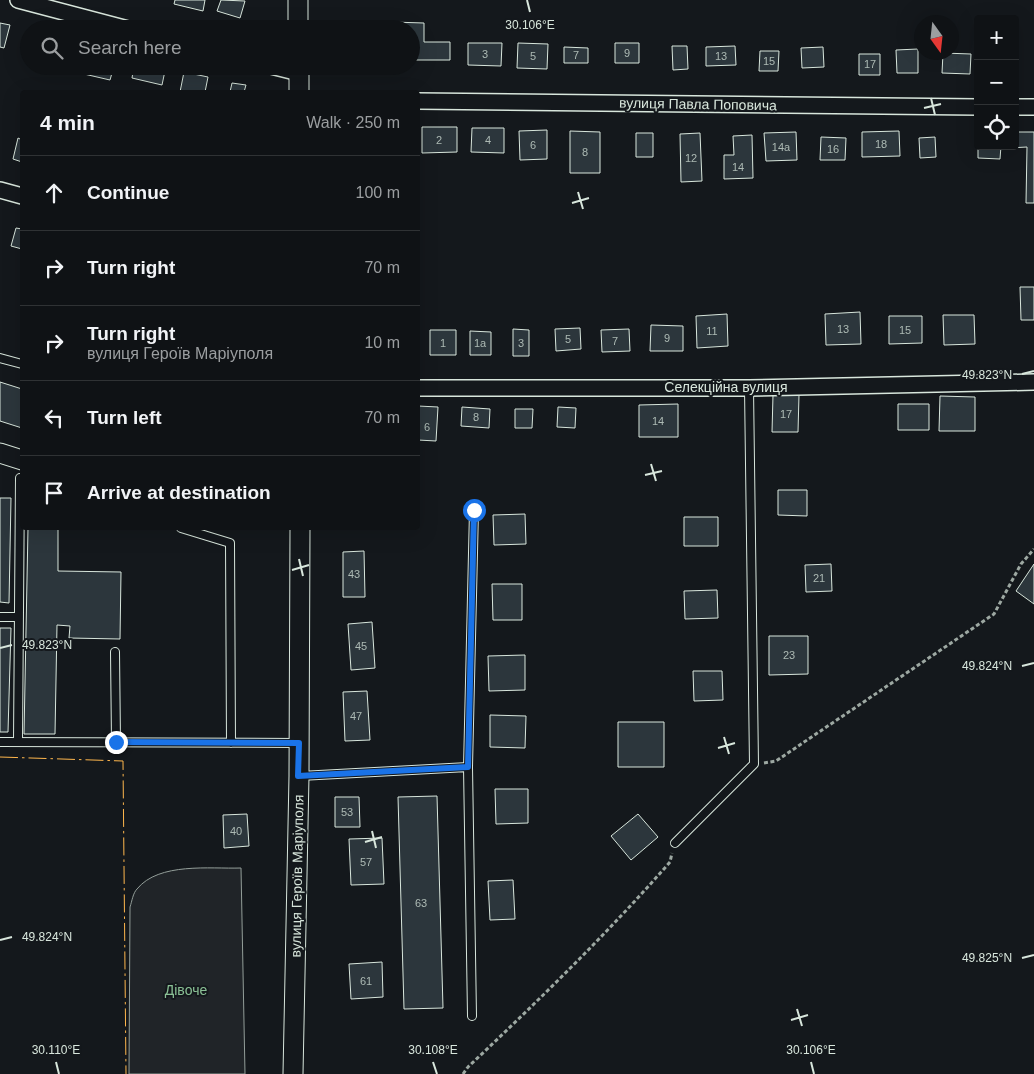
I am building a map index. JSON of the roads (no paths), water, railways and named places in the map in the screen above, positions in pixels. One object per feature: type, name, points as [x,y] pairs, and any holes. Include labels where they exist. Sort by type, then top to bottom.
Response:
[{"type":"street","points":[[18,0],[94,20]]},
{"type":"street","points":[[298,0],[298,20]]},
{"type":"street","points":[[299,75],[299,90]]},
{"type":"street","name":"вулиця Павла Поповича","points":[[420,100],[974,107]]},
{"type":"street","points":[[1019,107],[1034,107]]},
{"type":"street","points":[[0,190],[20,195]]},
{"type":"street","name":"Селекційна вулиця","points":[[420,388],[749,388],[1034,382]]},
{"type":"street","points":[[0,453],[20,459]]},
{"type":"street","name":"вулиця Героїв Маріуполя","points":[[293,1074],[299,743],[296,530]]},
{"type":"lane","points":[[0,358],[20,363]]},
{"type":"lane","points":[[675,843],[754,764],[749,388]]},
{"type":"lane","points":[[18,742],[20,478]]},
{"type":"lane","points":[[472,1016],[468,767],[474,510]]},
{"type":"lane","points":[[188,530],[230,543],[231,743]]},
{"type":"lane","points":[[0,617],[19,617]]},
{"type":"lane","points":[[115,652],[116,742]]},
{"type":"lane","points":[[0,742],[299,743]]},
{"type":"lane","points":[[298,776],[468,767]]},
{"type":"park label","name":"Дівоче","points":[[186,990]]}]
